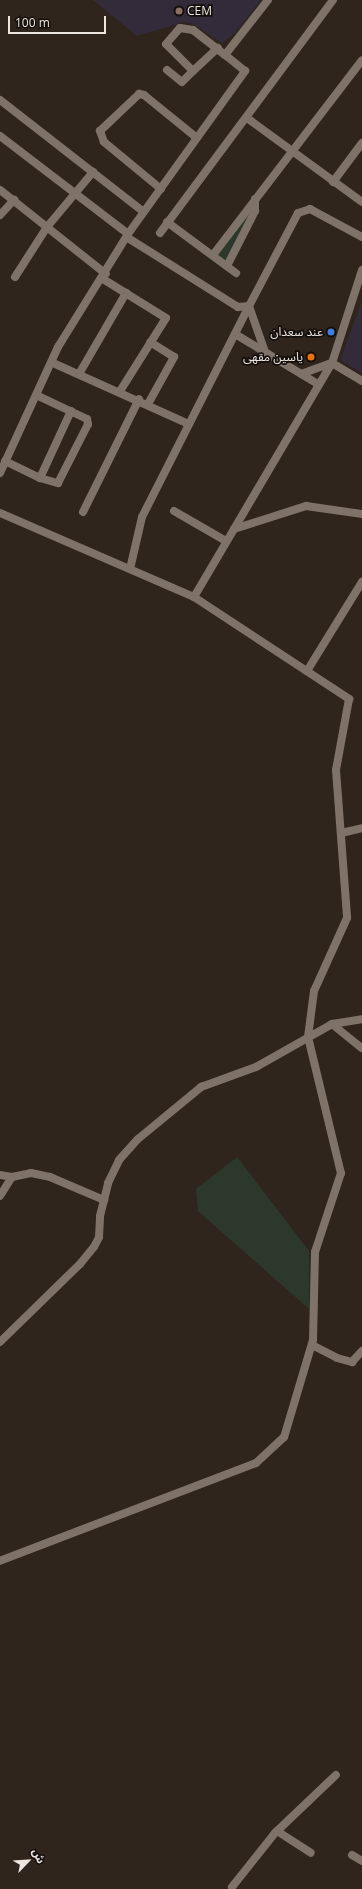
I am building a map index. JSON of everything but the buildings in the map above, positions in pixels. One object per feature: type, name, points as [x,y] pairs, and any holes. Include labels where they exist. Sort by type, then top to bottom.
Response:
[{"type":"street","points":[[225,54],[268,0]]},
{"type":"street","points":[[160,233],[166,222],[247,118],[333,0]]},
{"type":"street","points":[[0,473],[36,395],[53,363],[58,347],[144,212],[245,71],[218,48],[193,30],[185,27],[177,30],[166,44],[193,71]]},
{"type":"street","points":[[167,70],[182,82],[218,48]]},
{"type":"street","points":[[213,255],[255,198],[362,60]]},
{"type":"street","points":[[161,189],[104,142],[100,131],[139,94],[144,95],[197,138]]},
{"type":"street","points":[[0,100],[144,212]]},
{"type":"street","points":[[247,118],[362,202]]},
{"type":"street","points":[[0,136],[77,194],[128,236],[238,308],[249,306]]},
{"type":"street","points":[[333,182],[362,143]]},
{"type":"street","points":[[15,276],[47,227],[77,194],[93,172]]},
{"type":"street","points":[[0,190],[126,293],[166,318],[120,391]]},
{"type":"street","points":[[227,266],[255,211],[255,198]]},
{"type":"street","points":[[0,215],[14,200]]},
{"type":"street","points":[[130,569],[142,517],[249,306],[298,214],[310,209],[362,237]]},
{"type":"street","points":[[166,222],[236,273]]},
{"type":"street","points":[[194,597],[318,384],[332,363],[362,270]]},
{"type":"street","points":[[79,374],[126,293]]},
{"type":"street","points":[[249,306],[265,352]]},
{"type":"street","points":[[235,334],[318,384]]},
{"type":"street","points":[[148,404],[174,356],[150,342]]},
{"type":"street","points":[[53,363],[120,391],[189,424]]},
{"type":"street","points":[[301,374],[332,363]]},
{"type":"street","points":[[332,363],[362,381]]},
{"type":"street","points":[[5,461],[40,478],[58,483],[88,424],[87,419],[36,395]]},
{"type":"street","points":[[83,512],[139,400]]},
{"type":"street","points":[[40,478],[71,411]]},
{"type":"street","points":[[234,528],[306,506],[362,514]]},
{"type":"street","points":[[174,511],[226,541]]},
{"type":"street","points":[[0,513],[194,597],[349,699],[336,770],[347,918],[314,991],[308,1037],[341,1173],[315,1252],[312,1345],[284,1437],[256,1463],[0,1561]]},
{"type":"street","points":[[307,671],[362,582]]},
{"type":"street","points":[[341,833],[362,828]]},
{"type":"street","points":[[0,1342],[80,1264],[94,1247],[99,1237],[108,1182],[119,1160],[138,1139],[201,1087],[256,1067],[332,1024],[362,1019]]},
{"type":"street","points":[[332,1024],[362,1048]]},
{"type":"street","points":[[0,1175],[12,1177],[31,1173],[50,1177],[104,1200]]},
{"type":"street","points":[[0,1196],[12,1177]]},
{"type":"street","points":[[312,1345],[337,1358],[352,1362],[362,1351]]},
{"type":"street","points":[[232,1887],[277,1831],[336,1775]]},
{"type":"street","points":[[277,1831],[311,1853]]},
{"type":"street","points":[[352,1855],[362,1861]]},
{"type":"shaded area","name":"CEM","points":[[93,0],[261,0],[234,34],[222,43],[193,24],[184,22],[137,36]]},
{"type":"shaded area","points":[[362,301],[362,373],[340,360]]},
{"type":"green space","points":[[252,209],[229,264],[217,254]]},
{"type":"green space","points":[[237,1157],[309,1251],[309,1309],[198,1211],[196,1189]]},
{"type":"place","name":"CEM","points":[[179,11]]},
{"type":"place","name":"عند سعدان","points":[[331,332]]},
{"type":"place","name":"ياسين مقهى","points":[[311,357]]}]
